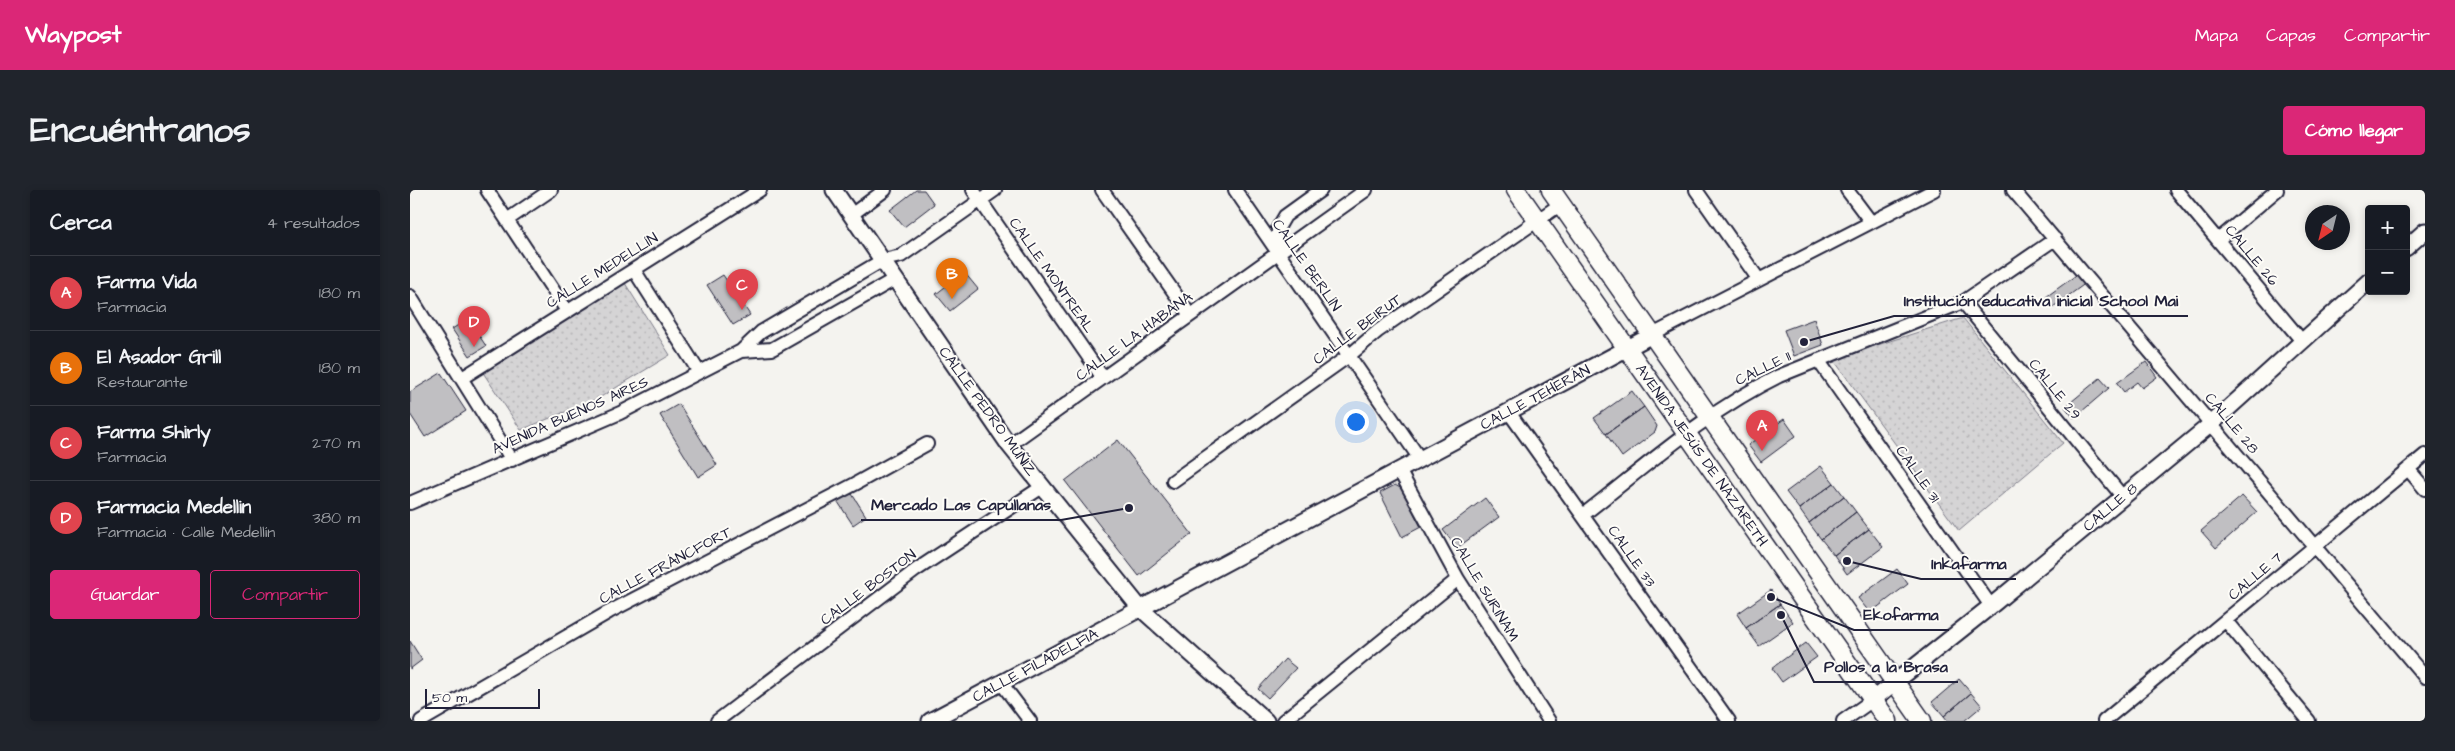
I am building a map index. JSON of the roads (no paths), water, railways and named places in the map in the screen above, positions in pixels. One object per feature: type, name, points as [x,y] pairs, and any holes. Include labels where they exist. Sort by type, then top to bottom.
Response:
[{"type":"main road","name":"AVENIDA JESÚS DE NAZARETH","points":[[1516,190],[1888,721]]},
{"type":"main road","name":"AVENIDA JESÚS DE NAZARETH","points":[[1556,197],[1922,721]]},
{"type":"street","points":[[487,190],[568,311]]},
{"type":"street","points":[[507,220],[551,190]]},
{"type":"street","name":"CALLE MEDELLÍN","points":[[462,378],[760,190]]},
{"type":"street","name":"CALLE PEDRO MUÑIZ","points":[[834,190],[1009,445],[1140,608],[1266,721]]},
{"type":"street","points":[[851,215],[885,190]]},
{"type":"street","name":"AVENIDA BUENOS AIRES","points":[[410,503],[620,413],[741,351],[761,332],[883,260],[901,256],[977,195],[995,190]]},
{"type":"street","points":[[1102,190],[1190,315]]},
{"type":"street","name":"CALLE BERLÍN","points":[[1235,190],[1420,458]]},
{"type":"street","points":[[1278,252],[1278,228],[1285,216],[1320,190]]},
{"type":"street","name":"CALLE LA HABANA","points":[[1009,445],[1366,190]]},
{"type":"street","points":[[1696,190],[1759,280]]},
{"type":"street","points":[[1847,190],[1871,222]]},
{"type":"street","name":"CALLE TEHERÁN","points":[[1140,608],[1627,348],[1934,190]]},
{"type":"street","name":"CALLE 28","points":[[2013,190],[2425,678]]},
{"type":"street","name":"CALLE 26","points":[[2176,190],[2302,341]]},
{"type":"street","points":[[2218,240],[2277,190]]},
{"type":"street","name":"CALLE MONTREAL","points":[[977,195],[1103,378]]},
{"type":"street","name":"CALLE BEIRUT","points":[[1173,481],[1350,355],[1378,331],[1538,221],[1556,197]]},
{"type":"street","points":[[2410,244],[2425,231]]},
{"type":"street","name":"CALLE 11","points":[[1583,515],[1687,434],[1750,390],[1818,360],[1963,302],[2054,239]]},
{"type":"street","points":[[634,270],[699,372]]},
{"type":"street","name":"AVENIDA BUENOS AIRES","points":[[741,351],[772,349],[895,279]]},
{"type":"street","name":"CALLE 8","points":[[1843,721],[1896,684],[2211,424],[2365,285]]},
{"type":"street","points":[[410,296],[415,314],[462,378],[512,460]]},
{"type":"street","name":"CALLE 29","points":[[1963,302],[2122,496]]},
{"type":"street","name":"CALLE 31","points":[[1818,360],[1991,606]]},
{"type":"street","name":"CALLE 33","points":[[1508,412],[1729,721]]},
{"type":"street","name":"CALLE FRÁNCFORT","points":[[421,721],[609,612],[855,484],[927,444]]},
{"type":"street","name":"CALLE 7","points":[[2104,721],[2425,455]]},
{"type":"street","points":[[2408,469],[2425,489]]},
{"type":"street","name":"CALLE SURINAM","points":[[1399,470],[1458,579],[1550,721]]},
{"type":"street","name":"CALLE BOSTON","points":[[718,721],[916,570],[1042,487]]},
{"type":"street","points":[[1283,721],[1458,579]]},
{"type":"street","name":"CALLE FILADELFIA","points":[[930,721],[1002,684],[1140,608]]},
{"type":"street","points":[[2226,621],[2303,719]]},
{"type":"street","points":[[1002,684],[1030,721]]},
{"type":"place","name":"El Asador Grill","points":[[952,299]]},
{"type":"place","name":"Farma Shirly","points":[[742,310]]},
{"type":"place","name":"Institución educativa inicial School Mai","points":[[1804,342]]},
{"type":"place","name":"Farmacia Medellin","points":[[474,347]]},
{"type":"place","name":"Farma Vida","points":[[1762,451]]},
{"type":"place","name":"Mercado Las Capullanas","points":[[1129,508]]},
{"type":"place","name":"Inkafarma","points":[[1847,561]]},
{"type":"place","name":"Ekofarma","points":[[1771,597]]},
{"type":"place","name":"Pollos a la Brasa","points":[[1781,615]]}]
